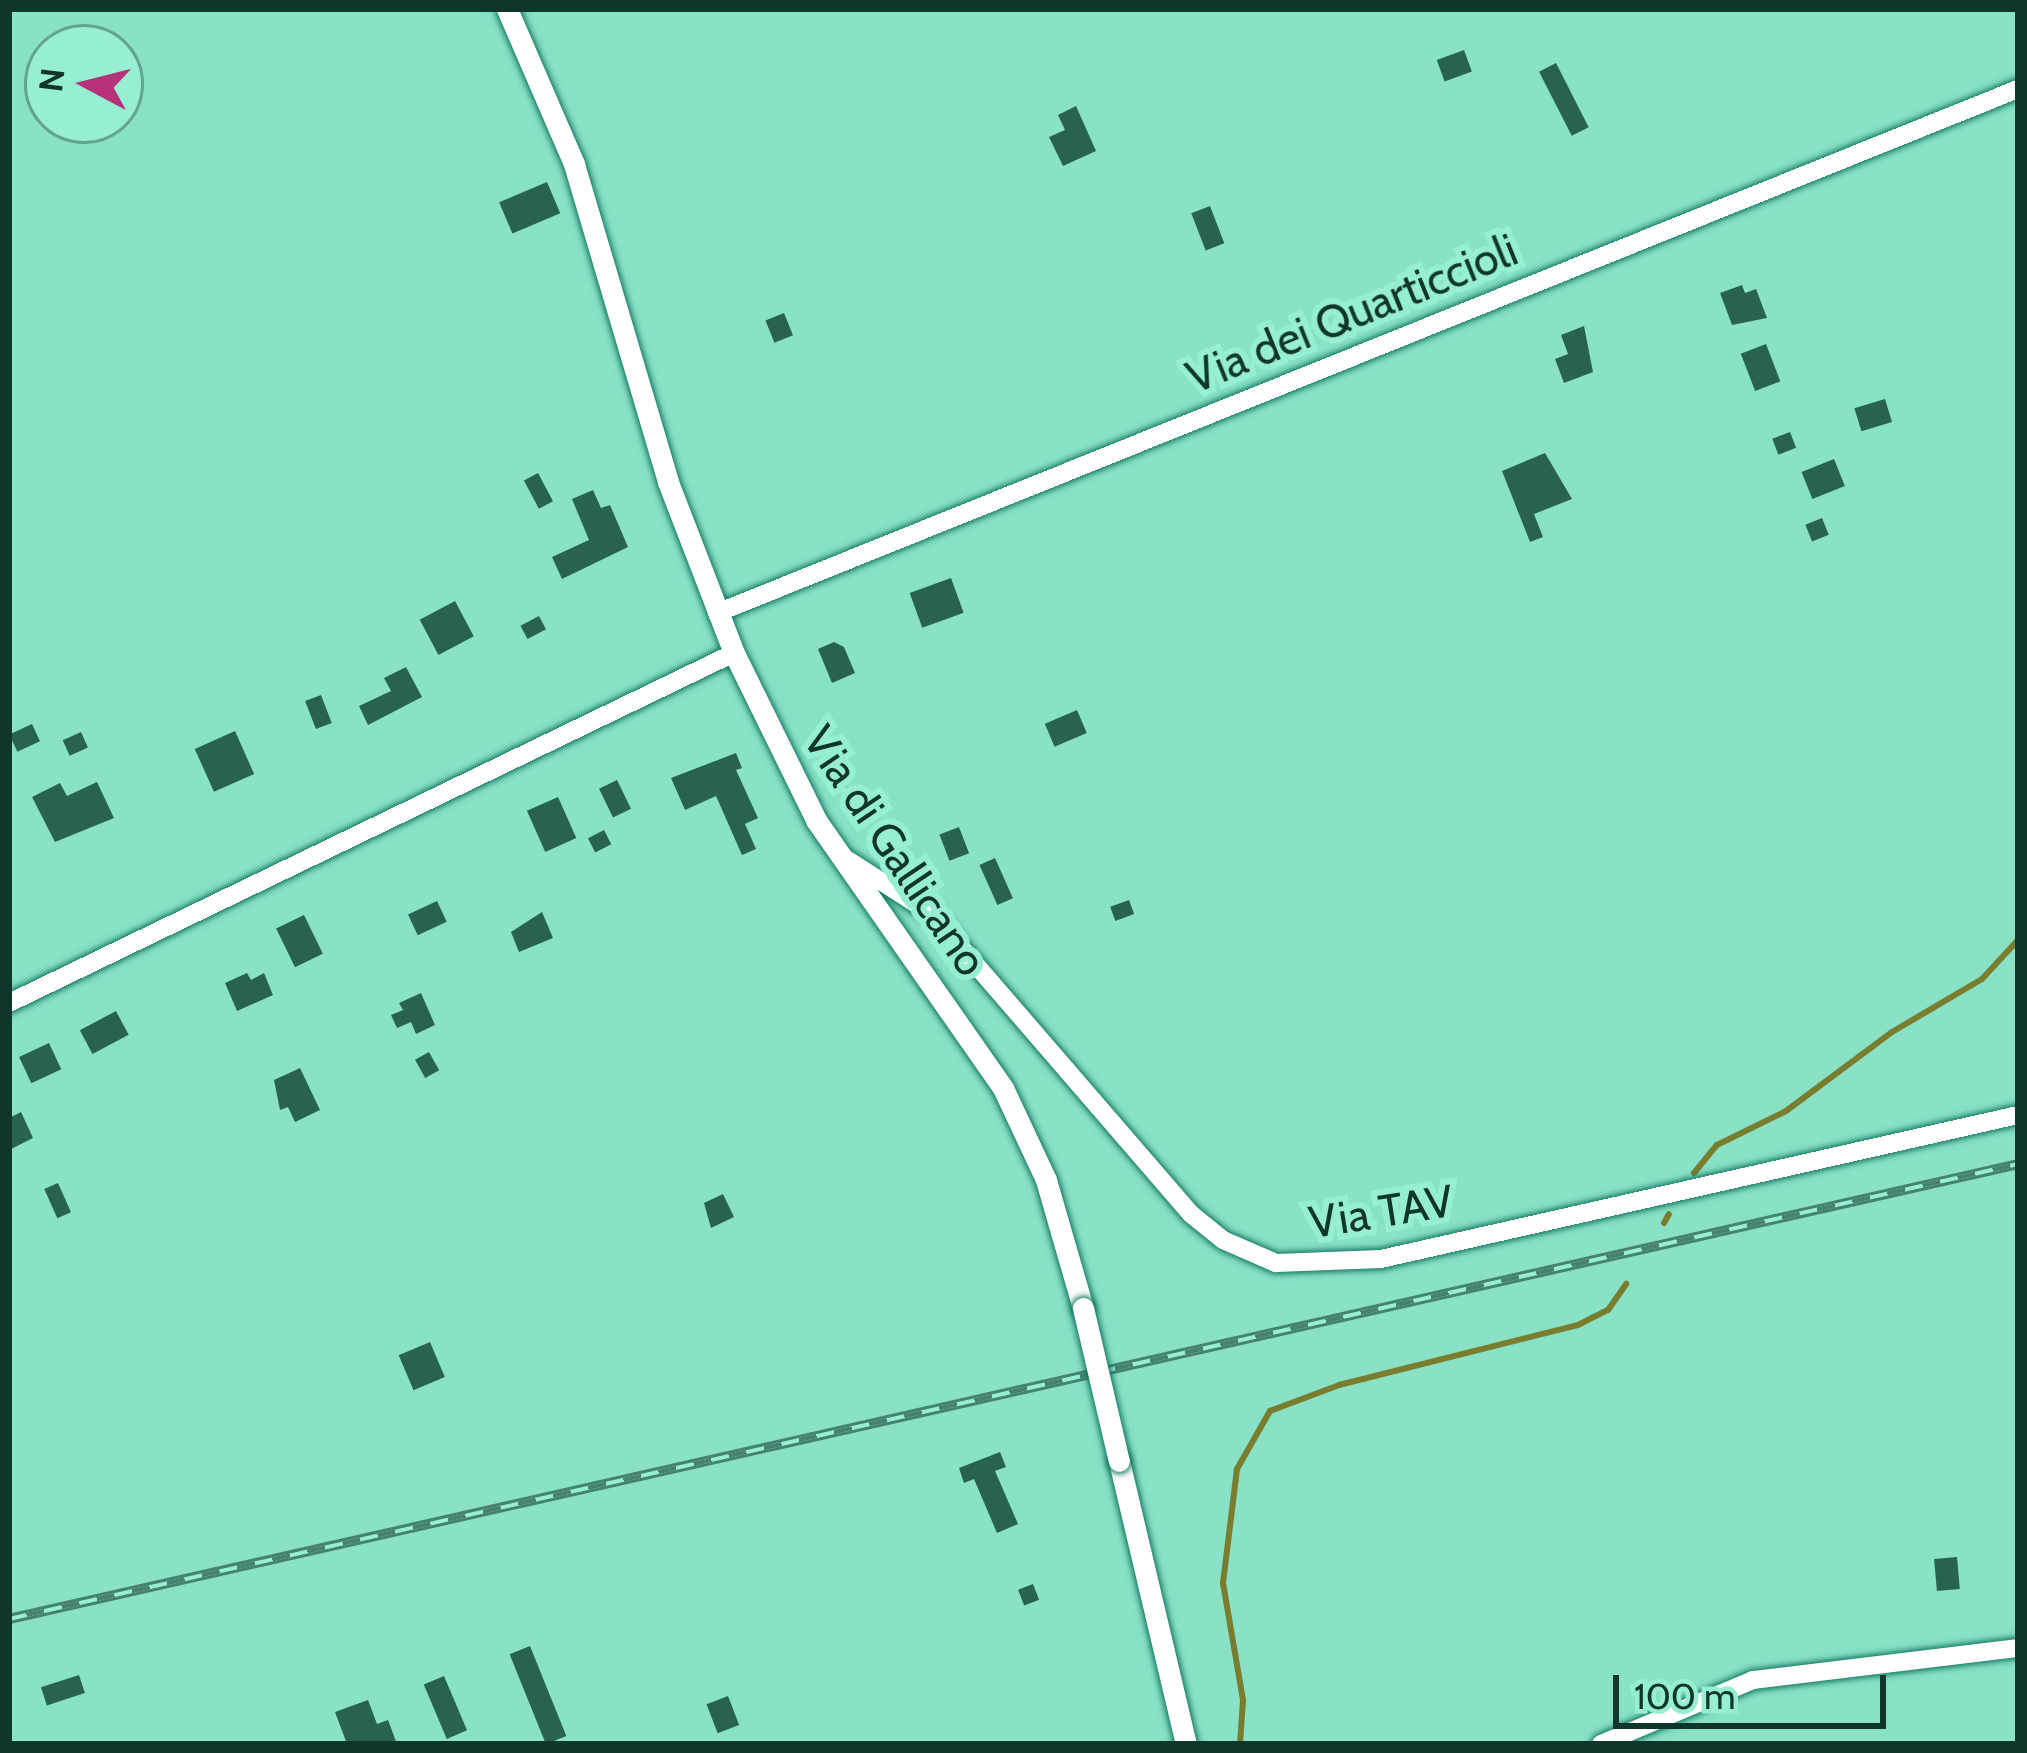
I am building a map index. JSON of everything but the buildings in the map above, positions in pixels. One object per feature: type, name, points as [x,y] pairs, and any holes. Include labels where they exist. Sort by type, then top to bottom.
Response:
[{"type":"street","name":"Via di Gallicano","points":[[507,9],[586,200],[646,413],[734,653],[839,855],[1004,1088],[1046,1180],[1083,1308],[1186,1744]]},
{"type":"street","name":"Via dei Quarticcioli","points":[[717,613],[2018,89]]},
{"type":"street","points":[[9,1003],[734,653]]},
{"type":"street","name":"Via TAV","points":[[839,855],[924,906],[1191,1214],[1222,1240],[1276,1263],[1381,1259],[2018,1115]]},
{"type":"street","points":[[1601,1744],[1753,1680],[2018,1648]]},
{"type":"waterway","points":[[1694,1173],[1717,1145],[1786,1111],[1892,1032],[1982,979],[2018,940]]},
{"type":"waterway","points":[[1664,1223],[1669,1214]]},
{"type":"waterway","points":[[1240,1744],[1243,1700],[1223,1583],[1237,1469],[1270,1411],[1339,1385],[1578,1325],[1608,1310],[1626,1284]]},
{"type":"railway","points":[[9,1619],[2018,1164]]}]
